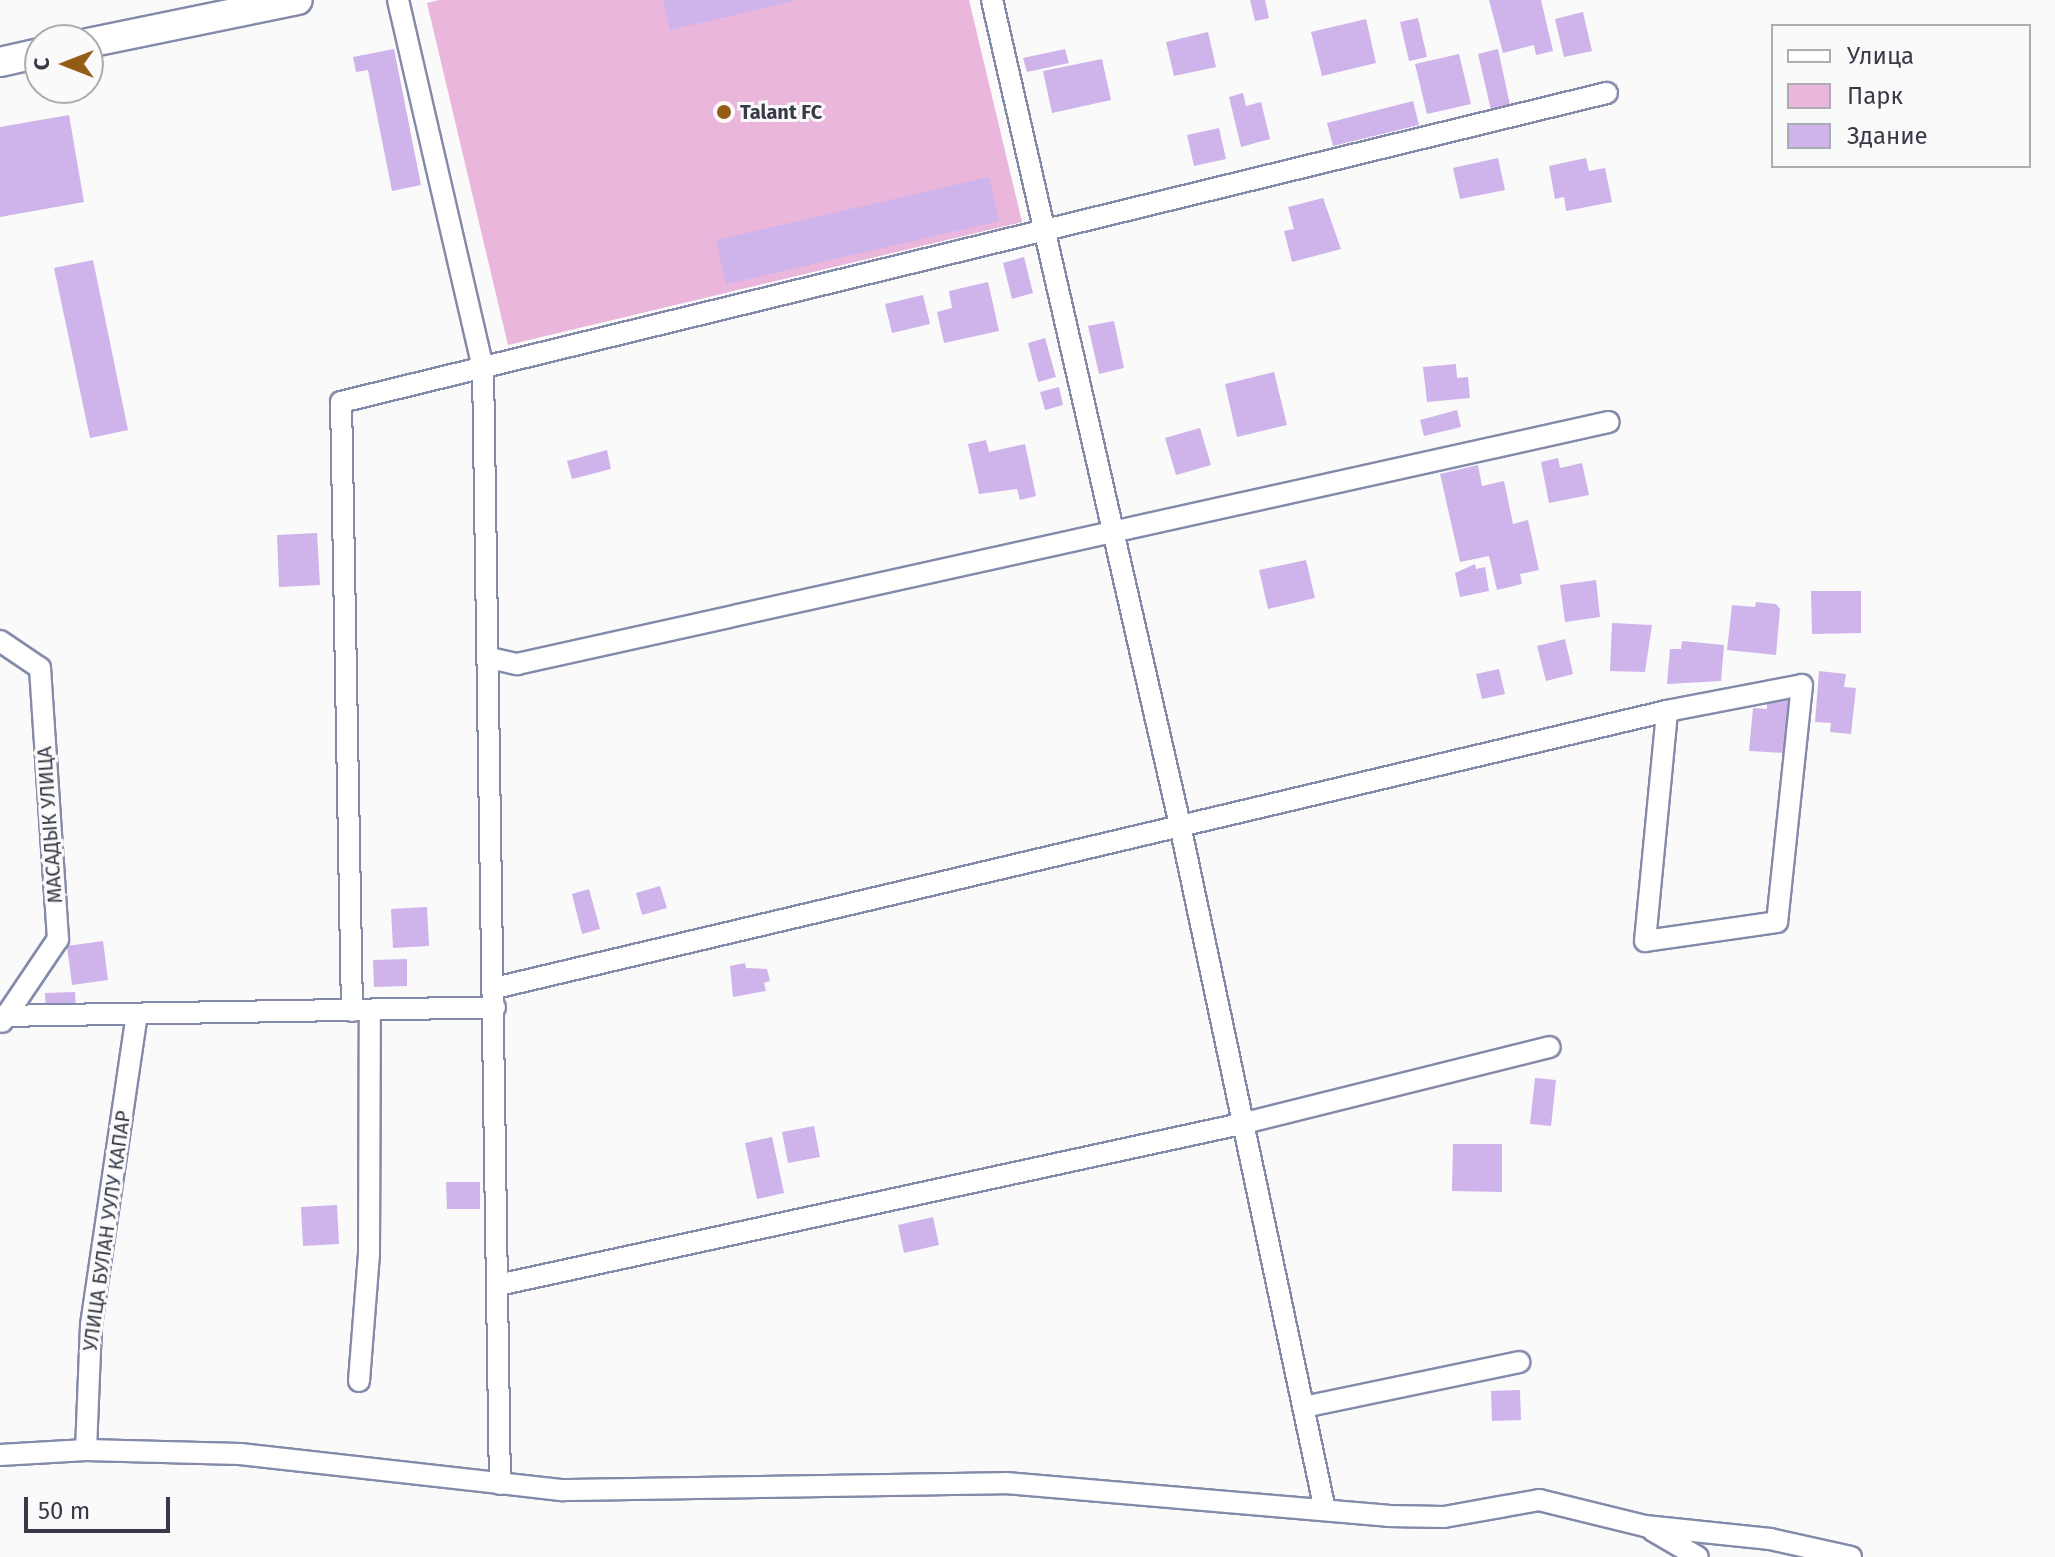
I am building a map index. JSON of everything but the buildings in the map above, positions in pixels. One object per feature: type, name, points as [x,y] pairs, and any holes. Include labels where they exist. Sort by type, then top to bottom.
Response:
[{"type":"main road","points":[[104,40],[298,0]]},
{"type":"main road","points":[[0,62],[24,57]]},
{"type":"street","points":[[398,0],[483,367],[490,658],[500,1484]]},
{"type":"street","points":[[992,0],[1180,825],[1325,1510]]},
{"type":"street","points":[[359,1381],[369,1255],[341,402],[1044,233],[1607,93]]},
{"type":"street","points":[[490,658],[517,664],[1609,422]]},
{"type":"street","name":"МАСАДЫК УЛИЦА","points":[[0,641],[40,668],[58,939],[2,1019]]},
{"type":"street","points":[[2,1019],[361,1010],[495,998],[1180,825],[1667,711],[1802,685],[1777,922],[1645,941],[1667,711]]},
{"type":"street","name":"УЛИЦА БУЛАН УУЛУ КАПАР","points":[[86,1450],[91,1325],[137,1014]]},
{"type":"street","points":[[498,1285],[1241,1124],[1550,1047]]},
{"type":"street","points":[[1304,1407],[1519,1362]]},
{"type":"street","points":[[0,1455],[86,1450],[240,1454],[563,1490],[1006,1483],[1444,1517],[1539,1500],[1645,1526],[1770,1539],[1851,1557]]},
{"type":"street","points":[[1645,1526],[1698,1557]]},
{"type":"green space","name":"Talant FC","points":[[439,0],[969,0],[1022,222],[508,345],[427,3]]},
{"type":"place","name":"Talant FC","points":[[724,112]]}]
